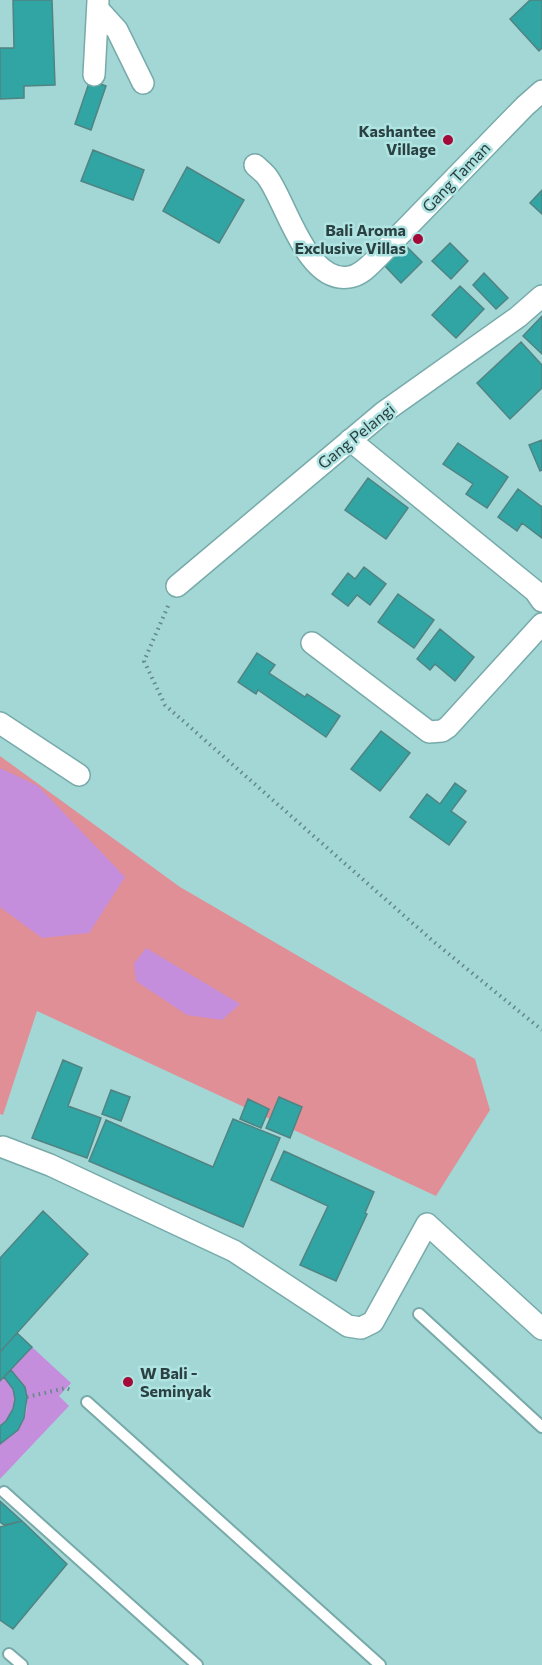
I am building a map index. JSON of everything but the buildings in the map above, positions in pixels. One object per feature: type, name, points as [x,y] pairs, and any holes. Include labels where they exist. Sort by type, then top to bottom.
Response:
[{"type":"street","points":[[94,75],[98,4]]},
{"type":"street","points":[[98,4],[117,30],[143,83]]},
{"type":"street","name":"Gang Taman","points":[[255,165],[268,178],[310,258],[338,278],[351,277],[364,270],[379,256],[513,118],[542,92]]},
{"type":"street","name":"Gang Pelangi","points":[[177,586],[384,412],[518,317],[542,296]]},
{"type":"street","points":[[350,440],[535,591],[542,601]]},
{"type":"street","points":[[312,643],[429,732],[448,727],[542,624]]},
{"type":"street","points":[[0,723],[79,775]]},
{"type":"street","points":[[3,1147],[50,1165],[234,1251],[348,1326],[361,1328],[373,1322],[427,1224],[542,1329]]},
{"type":"lane","points":[[419,1314],[542,1427]]},
{"type":"lane","points":[[87,1402],[380,1665]]},
{"type":"lane","points":[[4,1492],[197,1665]]},
{"type":"lane","points":[[9,1654],[22,1665]]},
{"type":"path","points":[[177,586],[144,661],[165,705],[434,942],[542,1030]]},
{"type":"path","points":[[27,1397],[66,1388]]},
{"type":"shaded area","points":[[0,756],[180,887],[475,1059],[490,1110],[436,1196],[37,1011],[3,1115],[0,1114]]},
{"type":"shaded area","points":[[0,768],[38,786],[125,877],[89,933],[42,938],[0,907]]},
{"type":"shaded area","points":[[146,948],[240,1004],[222,1020],[187,1015],[136,981],[134,964]]},
{"type":"shaded area","points":[[32,1347],[71,1383],[59,1396],[69,1406],[0,1479],[0,1444],[18,1429],[26,1410],[27,1399],[24,1389],[11,1370]]},
{"type":"shaded area","points":[[4,1377],[13,1390],[15,1403],[10,1415],[0,1426],[0,1381]]},
{"type":"place","name":"Kashantee Village","points":[[448,140]]},
{"type":"place","name":"Bali Aroma Exclusive Villas","points":[[418,239]]},
{"type":"place","name":"W Bali - Seminyak","points":[[128,1382]]}]
